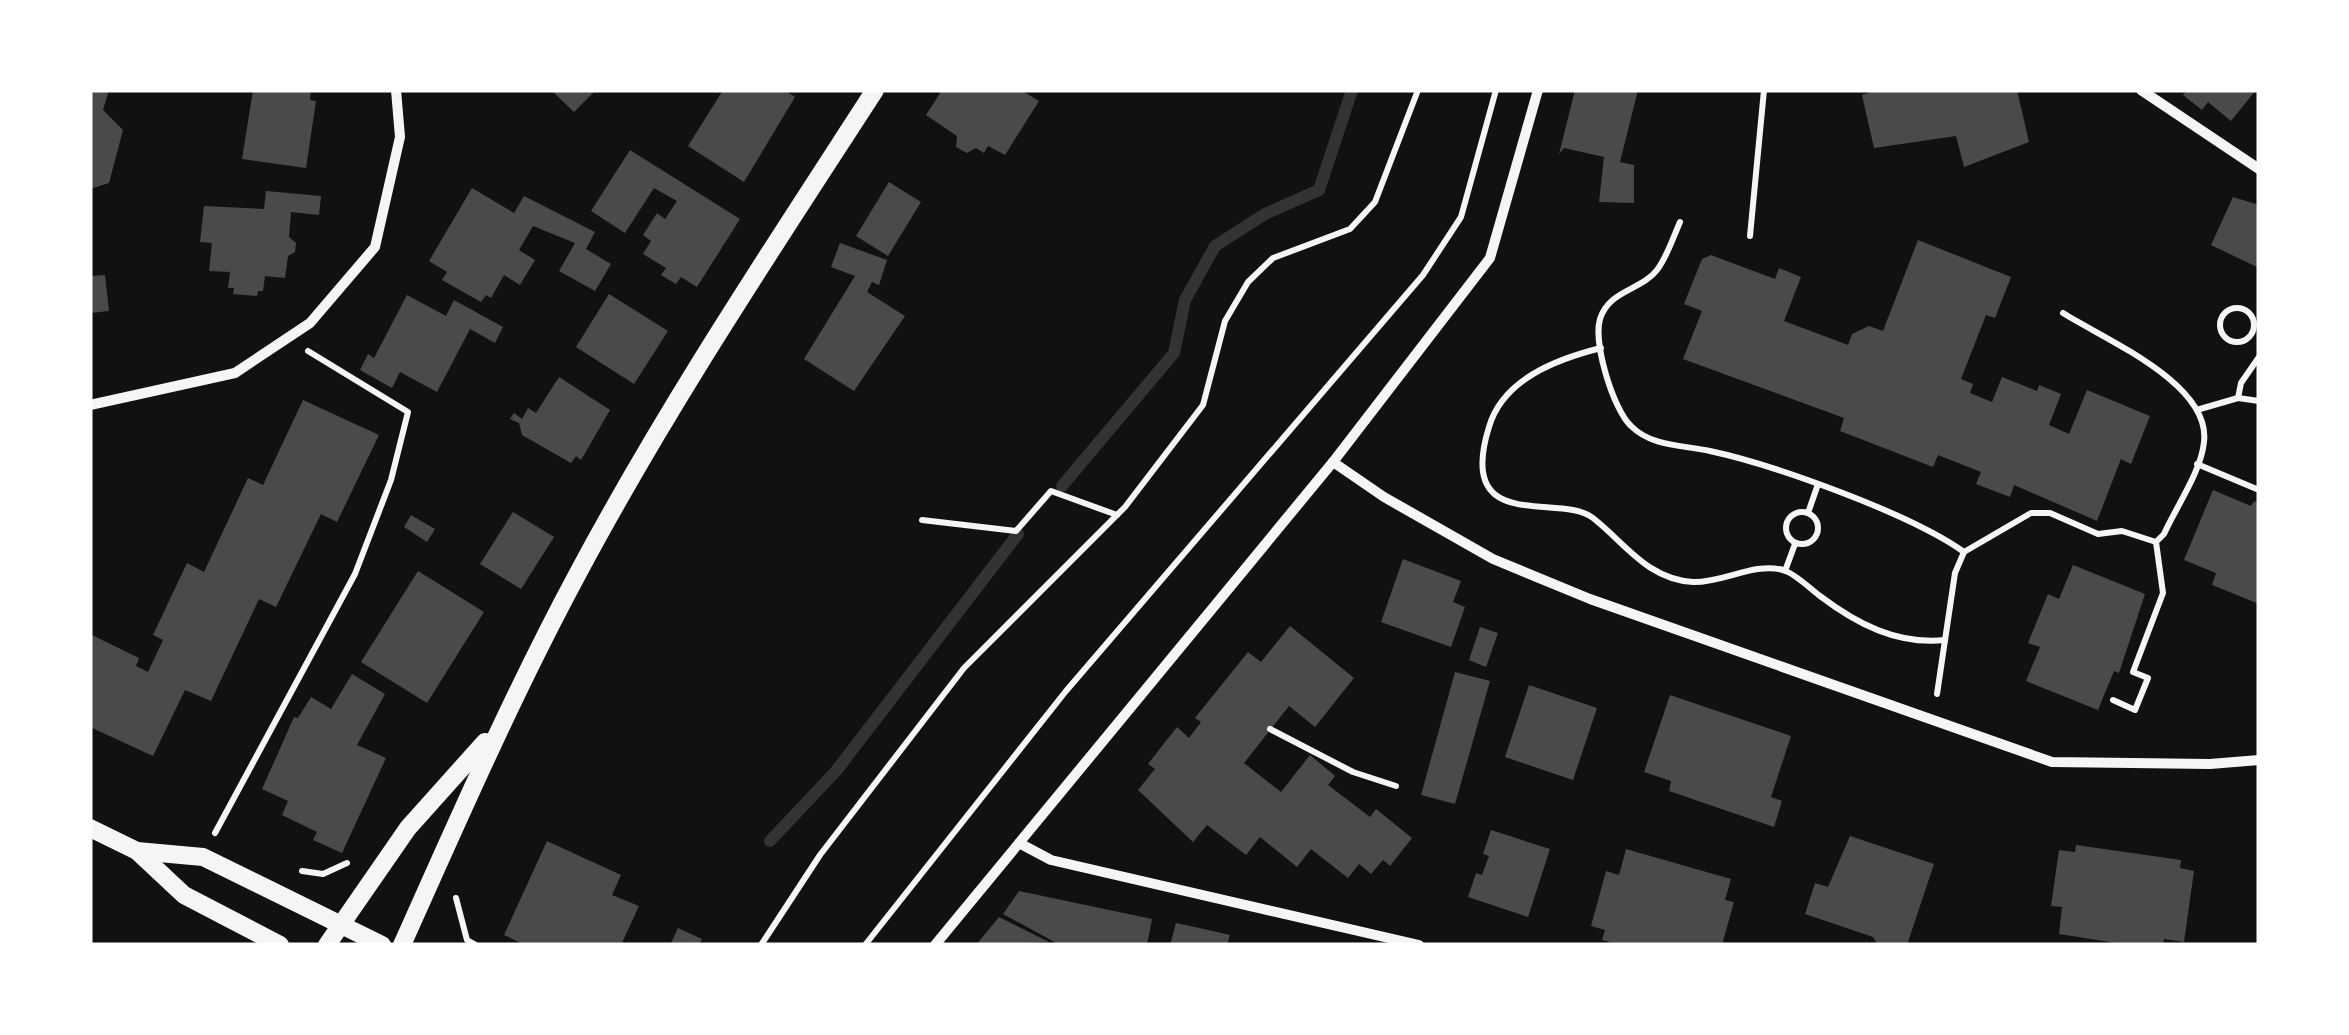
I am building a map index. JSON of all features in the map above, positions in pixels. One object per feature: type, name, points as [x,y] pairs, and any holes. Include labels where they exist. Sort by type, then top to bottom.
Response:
[{"type":"street","points":[[90,405],[235,373],[310,323],[375,247],[400,137],[396,90]]},
{"type":"street","points":[[402,945],[499,726],[578,573],[658,432],[875,90]]},
{"type":"street","points":[[934,945],[1332,462],[1490,258],[1538,90]]},
{"type":"street","points":[[2141,90],[2259,169]]},
{"type":"street","points":[[1332,462],[1492,559],[1590,599],[2052,762],[2210,764],[2259,760]]},
{"type":"street","points":[[327,945],[408,828],[499,726]]},
{"type":"street","points":[[90,828],[137,851],[184,895],[280,945]]},
{"type":"street","points":[[1019,843],[1051,860],[1419,945]]},
{"type":"street","points":[[137,851],[203,856],[382,945]]},
{"type":"path","points":[[762,945],[820,855],[964,668],[1117,515],[1203,404],[1225,321],[1248,282],[1273,258],[1350,229],[1375,202],[1418,90]]},
{"type":"path","points":[[865,945],[1066,692],[1423,275],[1461,217],[1496,90]]},
{"type":"path","points":[[1750,236],[1764,90]]},
{"type":"path","points":[[1680,222],[1655,273],[1616,295],[1600,319],[1601,348],[1612,396],[1631,427],[1664,445],[1710,451],[1818,487],[1938,534],[1964,552]]},
{"type":"path","points":[[2231,309],[2244,309],[2254,318],[2256,335],[2244,342],[2231,342],[2222,332],[2221,318],[2231,309]]},
{"type":"path","points":[[2063,314],[2181,386],[2200,409],[2204,442],[2156,542],[2162,593],[2133,672],[2148,678],[2135,710],[2113,700]]},
{"type":"path","points":[[203,856],[355,574],[392,480],[408,412],[287,338]]},
{"type":"path","points":[[1601,348],[1563,357],[1524,379],[1492,416],[1482,448],[1483,473],[1493,490],[1515,507],[1590,515],[1632,557],[1664,575],[1694,582],[1764,568],[1786,570],[1842,613],[1882,633],[1920,642],[1945,640]]},
{"type":"path","points":[[2238,398],[2241,383],[2259,357]]},
{"type":"path","points":[[2200,409],[2238,398],[2259,401]]},
{"type":"path","points":[[2196,464],[2259,490]]},
{"type":"path","points":[[1808,513],[1818,487]]},
{"type":"path","points":[[922,520],[1016,531],[1050,491],[1117,515]]},
{"type":"path","points":[[1795,513],[1808,513],[1817,522],[1818,534],[1808,544],[1796,544],[1786,535],[1786,522],[1795,513]]},
{"type":"path","points":[[1928,718],[1955,573],[1964,552],[2031,513],[2050,513],[2098,534],[2122,531],[2156,542]]},
{"type":"path","points":[[1786,570],[1796,544]]},
{"type":"path","points":[[1270,729],[1353,772],[1396,786]]},
{"type":"building","points":[[90,90],[109,90],[103,110],[123,130],[109,183],[90,189]]},
{"type":"building","points":[[253,90],[311,90],[310,100],[316,101],[306,168],[242,159]]},
{"type":"building","points":[[551,90],[596,90],[574,112]]},
{"type":"building","points":[[723,90],[784,90],[795,97],[744,182],[688,146]]},
{"type":"building","points":[[942,90],[1021,90],[1039,101],[1005,155],[988,146],[984,153],[976,148],[967,153],[956,147],[957,136],[926,115]]},
{"type":"building","points":[[1575,90],[1638,90],[1620,162],[1634,165],[1634,203],[1599,202],[1604,157],[1564,148],[1559,154]]},
{"type":"building","points":[[1877,90],[2017,90],[2029,142],[1964,167],[1956,136],[1874,148],[1862,95]]},
{"type":"building","points":[[2187,90],[2256,90],[2231,121],[2208,102],[2202,110],[2183,95]]},
{"type":"building","points":[[630,150],[740,219],[697,287],[681,277],[676,284],[661,275],[666,268],[643,254],[651,241],[643,235],[657,213],[665,219],[677,201],[654,188],[625,233],[591,211]]},
{"type":"building","points":[[889,182],[921,202],[888,256],[856,236]]},
{"type":"building","points":[[472,188],[514,213],[524,196],[595,232],[586,249],[611,264],[595,291],[559,271],[575,243],[533,226],[519,250],[535,260],[520,285],[504,275],[491,298],[486,295],[481,302],[442,280],[447,272],[429,261]]},
{"type":"building","points":[[266,191],[321,196],[319,215],[291,212],[289,237],[296,243],[295,252],[288,256],[285,278],[265,276],[263,291],[258,291],[257,296],[233,294],[234,288],[228,288],[230,272],[209,271],[212,243],[200,242],[204,206],[264,209]]},
{"type":"building","points":[[2233,197],[2259,205],[2259,268],[2211,245]]},
{"type":"building","points":[[1918,240],[2011,277],[1995,318],[1986,315],[1961,379],[1973,384],[1970,393],[1992,402],[2002,377],[2037,391],[2039,385],[2061,394],[2049,425],[2069,434],[2087,390],[2150,416],[2131,464],[2121,459],[2097,521],[2014,485],[2010,497],[1976,484],[1981,472],[1938,455],[1933,467],[1840,431],[1844,418],[1683,359],[1702,311],[1684,304],[1702,259],[1711,255],[1775,279],[1779,268],[1801,277],[1784,321],[1848,345],[1852,334],[1869,326],[1883,331]]},
{"type":"building","points":[[840,243],[887,260],[879,285],[872,282],[867,292],[905,316],[854,391],[804,359],[855,276],[831,267]]},
{"type":"building","points":[[105,275],[109,311],[91,313],[90,276]]},
{"type":"building","points":[[609,294],[668,331],[634,384],[576,347]]},
{"type":"building","points":[[407,295],[446,316],[454,300],[503,327],[495,343],[470,329],[437,392],[400,372],[392,388],[360,370],[368,354],[374,358]]},
{"type":"building","points":[[559,377],[610,410],[581,460],[576,456],[571,463],[522,435],[519,423],[510,419],[514,413],[522,419],[528,408],[536,413]]},
{"type":"building","points":[[303,400],[379,435],[337,522],[321,514],[276,607],[259,599],[211,701],[185,690],[153,756],[90,727],[90,634],[139,658],[136,666],[148,672],[163,640],[153,635],[187,563],[204,572],[248,478],[263,485]]},
{"type":"building","points":[[2213,490],[2251,506],[2254,501],[2259,503],[2259,604],[2212,585],[2216,573],[2184,560]]},
{"type":"building","points":[[513,512],[554,537],[521,589],[480,564]]},
{"type":"building","points":[[411,515],[435,529],[427,542],[404,527]]},
{"type":"building","points":[[1403,559],[1461,581],[1453,602],[1465,607],[1451,647],[1381,622]]},
{"type":"building","points":[[2073,565],[2145,594],[2119,673],[2114,671],[2098,710],[2026,681],[2040,647],[2028,643],[2048,594],[2059,599]]},
{"type":"building","points":[[418,571],[484,612],[427,703],[361,662]]},
{"type":"building","points":[[1290,626],[1354,678],[1315,727],[1289,706],[1244,763],[1281,792],[1310,755],[1335,776],[1328,785],[1370,817],[1376,809],[1412,838],[1390,866],[1383,860],[1371,874],[1359,864],[1348,878],[1311,849],[1297,867],[1260,837],[1246,855],[1207,825],[1193,842],[1138,790],[1155,769],[1148,764],[1177,727],[1189,738],[1201,722],[1195,718],[1248,652],[1261,662]]},
{"type":"building","points":[[1480,627],[1498,633],[1486,667],[1469,660]]},
{"type":"building","points":[[1455,672],[1490,681],[1455,804],[1421,795]]},
{"type":"building","points":[[352,674],[385,694],[357,745],[386,758],[342,853],[313,840],[317,832],[282,815],[288,801],[262,789],[294,717],[298,718],[311,697],[331,709]]},
{"type":"building","points":[[1529,685],[1597,708],[1573,780],[1505,757]]},
{"type":"building","points":[[1670,695],[1791,736],[1771,797],[1782,801],[1774,827],[1669,791],[1671,781],[1644,772]]},
{"type":"building","points":[[1491,830],[1550,849],[1528,917],[1468,897],[1476,873],[1482,875],[1489,856],[1483,854]]},
{"type":"building","points":[[1850,836],[1934,864],[1907,945],[1878,945],[1873,937],[1805,914],[1815,883],[1828,887]]},
{"type":"building","points":[[547,841],[621,875],[612,895],[639,906],[621,945],[525,945],[504,935]]},
{"type":"building","points":[[2076,845],[2181,860],[2180,868],[2194,871],[2184,942],[2164,939],[2163,945],[2129,945],[2059,934],[2062,907],[2051,906],[2059,850],[2075,852]]},
{"type":"building","points":[[1626,849],[1731,879],[1725,900],[1734,902],[1722,945],[1620,945],[1602,940],[1605,930],[1591,926],[1606,871],[1619,875]]},
{"type":"building","points":[[1019,891],[1152,919],[1147,945],[1060,945],[1003,914]]},
{"type":"building","points":[[999,917],[1049,942],[976,945]]},
{"type":"building","points":[[1176,923],[1230,935],[1227,945],[1170,945]]},
{"type":"building","points":[[678,928],[702,939],[699,945],[670,945]]},
{"type":"waterway","points":[[1062,486],[1174,353],[1185,300],[1215,246],[1265,214],[1319,190],[1352,90]]},
{"type":"waterway","points":[[770,841],[836,771],[1018,534]]}]
